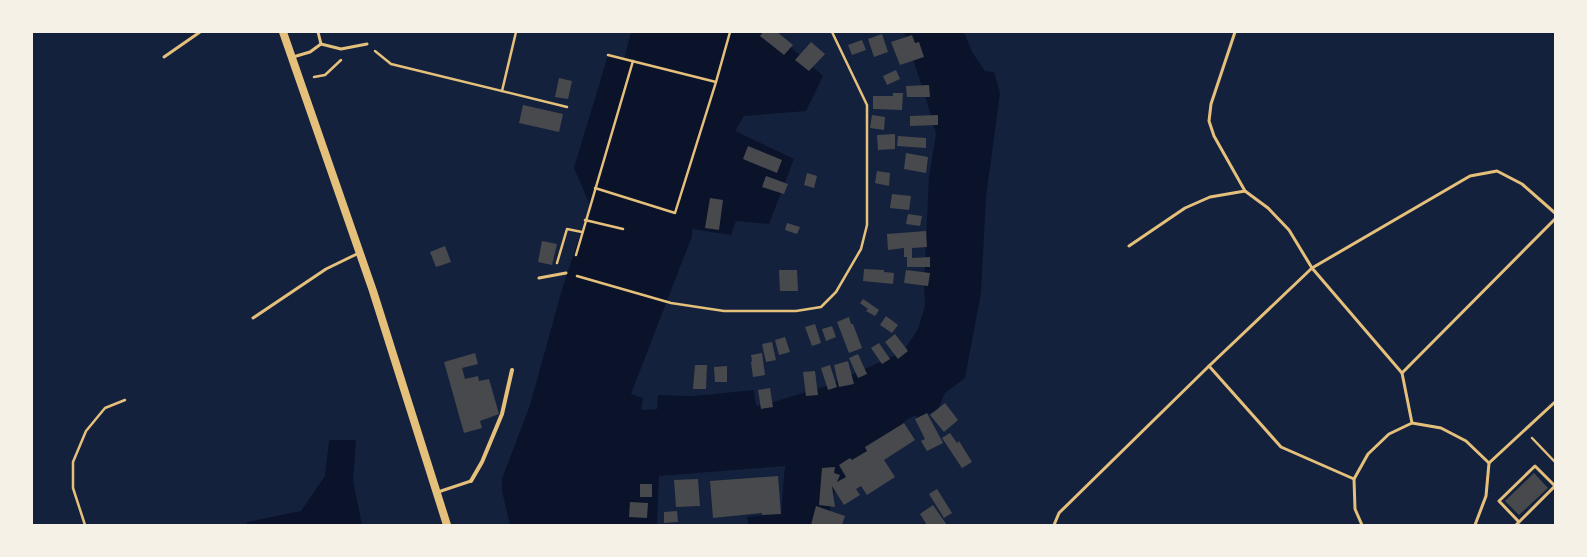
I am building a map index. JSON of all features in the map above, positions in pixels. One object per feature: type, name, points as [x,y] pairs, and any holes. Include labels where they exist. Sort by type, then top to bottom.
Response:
[{"type":"main road","points":[[283,32],[360,253],[447,525]]},
{"type":"street","points":[[470,482],[482,462],[502,414],[512,370]]},
{"type":"lane","points":[[164,58],[200,32]]},
{"type":"lane","points":[[318,32],[321,44]]},
{"type":"lane","points":[[1235,32],[1211,104],[1209,121],[1214,136],[1244,191],[1268,208],[1288,230],[1312,268],[1402,372],[1412,423]]},
{"type":"lane","points":[[292,57],[310,52],[321,44]]},
{"type":"lane","points":[[321,44],[341,49],[367,44]]},
{"type":"lane","points":[[1054,525],[1059,513],[1209,366],[1312,268],[1470,176],[1497,172],[1522,184],[1555,213]]},
{"type":"lane","points":[[1129,246],[1185,208],[1210,197],[1244,191]]},
{"type":"lane","points":[[1402,372],[1555,219]]},
{"type":"lane","points":[[253,318],[326,269],[360,253]]},
{"type":"lane","points":[[539,278],[566,273]]},
{"type":"lane","points":[[1209,366],[1282,447],[1354,479]]},
{"type":"lane","points":[[1475,525],[1486,496],[1489,463],[1555,402]]},
{"type":"lane","points":[[1362,525],[1355,509],[1354,479],[1368,454],[1389,434],[1412,423],[1440,428],[1466,441],[1489,463]]},
{"type":"lane","points":[[1516,525],[1519,522],[1555,486],[1535,466],[1499,502],[1519,522]]},
{"type":"lane","points":[[437,492],[470,482]]},
{"type":"path","points":[[502,91],[516,32]]},
{"type":"path","points":[[595,188],[675,213],[730,32]]},
{"type":"path","points":[[566,273],[671,304],[724,311],[796,311],[821,307],[836,292],[861,249],[867,224],[867,105],[832,32]]},
{"type":"path","points":[[367,44],[391,64],[567,107]]},
{"type":"path","points":[[300,80],[325,75],[356,46]]},
{"type":"path","points":[[608,55],[716,82]]},
{"type":"path","points":[[576,255],[585,220],[633,61]]},
{"type":"path","points":[[585,220],[623,229]]},
{"type":"path","points":[[554,275],[567,229],[582,232]]},
{"type":"path","points":[[85,525],[73,488],[73,462],[86,432],[105,408],[125,400]]},
{"type":"path","points":[[1524,430],[1555,462]]},
{"type":"water","points":[[631,32],[774,32],[823,76],[806,111],[744,116],[735,131],[794,159],[769,224],[736,221],[731,235],[692,229],[692,236],[631,394],[643,398],[641,410],[657,409],[658,395],[694,396],[754,390],[756,406],[770,403],[826,386],[903,352],[918,329],[925,306],[924,285],[929,176],[936,134],[904,32],[964,32],[972,52],[985,71],[994,72],[1000,93],[986,197],[981,293],[965,378],[945,393],[938,409],[918,420],[916,415],[906,420],[892,436],[835,490],[826,525],[749,525],[747,517],[781,513],[785,466],[659,476],[657,525],[510,525],[502,491],[502,479],[530,405],[563,286],[590,205],[574,168],[608,55],[624,59]]},
{"type":"water","points":[[329,440],[356,440],[353,481],[362,525],[247,525],[247,522],[301,511],[325,476]]},
{"type":"building","points":[[763,32],[777,32],[793,45],[784,55],[760,36]]},
{"type":"building","points":[[882,34],[888,52],[874,57],[868,39]]},
{"type":"building","points":[[912,35],[915,43],[919,42],[924,57],[900,65],[891,42]]},
{"type":"building","points":[[862,40],[866,50],[852,55],[848,45]]},
{"type":"building","points":[[811,42],[825,54],[809,71],[795,60]]},
{"type":"building","points":[[896,70],[900,79],[887,85],[883,76]]},
{"type":"building","points":[[559,78],[572,81],[568,99],[555,97]]},
{"type":"building","points":[[929,85],[930,97],[907,97],[906,86]]},
{"type":"building","points":[[893,93],[903,93],[902,110],[873,109],[873,96],[893,96]]},
{"type":"building","points":[[523,105],[563,114],[559,132],[519,123]]},
{"type":"building","points":[[872,115],[885,117],[884,130],[870,128]]},
{"type":"building","points":[[938,115],[938,125],[910,126],[910,116]]},
{"type":"building","points":[[895,134],[895,149],[878,150],[877,135]]},
{"type":"building","points":[[898,136],[926,138],[926,148],[897,146]]},
{"type":"building","points":[[748,146],[782,160],[777,173],[743,159]]},
{"type":"building","points":[[906,153],[928,157],[926,173],[904,169]]},
{"type":"building","points":[[877,171],[890,173],[889,186],[875,183]]},
{"type":"building","points":[[807,173],[817,176],[814,188],[804,185]]},
{"type":"building","points":[[766,176],[788,184],[784,194],[762,187]]},
{"type":"building","points":[[892,194],[911,196],[909,210],[890,208]]},
{"type":"building","points":[[710,198],[723,200],[719,230],[705,228]]},
{"type":"building","points":[[908,214],[922,216],[920,226],[906,224]]},
{"type":"building","points":[[787,223],[800,227],[797,234],[785,230]]},
{"type":"building","points":[[926,231],[927,247],[912,248],[912,258],[930,257],[930,267],[907,267],[907,257],[904,257],[904,248],[888,250],[887,234]]},
{"type":"building","points":[[542,241],[557,244],[552,265],[538,262]]},
{"type":"building","points":[[445,246],[451,262],[436,267],[430,252]]},
{"type":"building","points":[[864,269],[884,270],[884,272],[894,273],[893,284],[863,281]]},
{"type":"building","points":[[779,270],[797,270],[798,291],[780,291]]},
{"type":"building","points":[[906,270],[930,273],[928,286],[904,283]]},
{"type":"building","points":[[863,299],[879,310],[875,316],[866,311],[868,309],[860,303]]},
{"type":"building","points":[[886,316],[898,325],[892,333],[880,325]]},
{"type":"building","points":[[849,317],[862,348],[849,353],[837,322]]},
{"type":"building","points":[[815,324],[821,343],[812,346],[805,327]]},
{"type":"building","points":[[832,326],[836,337],[826,341],[822,329]]},
{"type":"building","points":[[895,334],[908,351],[898,359],[885,342]]},
{"type":"building","points":[[785,337],[790,352],[779,355],[775,340]]},
{"type":"building","points":[[772,342],[776,360],[766,362],[762,344]]},
{"type":"building","points":[[879,343],[890,359],[882,364],[871,348]]},
{"type":"building","points":[[475,353],[478,364],[462,368],[465,379],[478,376],[479,381],[489,379],[499,414],[480,421],[482,428],[464,433],[444,362]]},
{"type":"building","points":[[762,353],[765,375],[753,377],[751,355]]},
{"type":"building","points":[[858,354],[867,374],[858,378],[849,358]]},
{"type":"building","points":[[848,361],[854,384],[839,387],[834,365]]},
{"type":"building","points":[[695,365],[707,365],[706,389],[693,389]]},
{"type":"building","points":[[830,365],[837,387],[828,390],[821,368]]},
{"type":"building","points":[[727,366],[727,382],[715,382],[714,367]]},
{"type":"building","points":[[815,371],[818,395],[806,396],[803,372]]},
{"type":"building","points":[[770,388],[773,407],[761,409],[758,390]]},
{"type":"building","points":[[945,403],[958,420],[944,432],[930,415]]},
{"type":"building","points":[[927,413],[943,443],[927,451],[921,441],[925,439],[915,419]]},
{"type":"building","points":[[904,423],[915,440],[884,460],[895,477],[867,495],[861,486],[856,489],[860,495],[844,505],[832,486],[835,507],[819,505],[822,468],[835,467],[834,473],[840,475],[837,482],[846,477],[839,465],[850,458],[852,460],[867,451],[865,447]]},
{"type":"building","points":[[950,433],[957,443],[959,441],[972,462],[962,468],[942,438]]},
{"type":"building","points":[[1534,473],[1548,488],[1519,515],[1505,501]]},
{"type":"building","points":[[778,476],[781,514],[762,515],[762,513],[713,518],[710,481]]},
{"type":"building","points":[[698,479],[700,506],[676,507],[674,480]]},
{"type":"building","points":[[640,484],[652,484],[652,497],[640,497]]},
{"type":"building","points":[[937,489],[952,513],[944,518],[929,494]]},
{"type":"building","points":[[630,502],[648,503],[647,518],[629,517]]},
{"type":"building","points":[[933,505],[947,525],[927,525],[920,514]]},
{"type":"building","points":[[816,506],[845,516],[842,525],[811,525]]},
{"type":"building","points":[[677,511],[678,522],[664,523],[664,512]]}]
